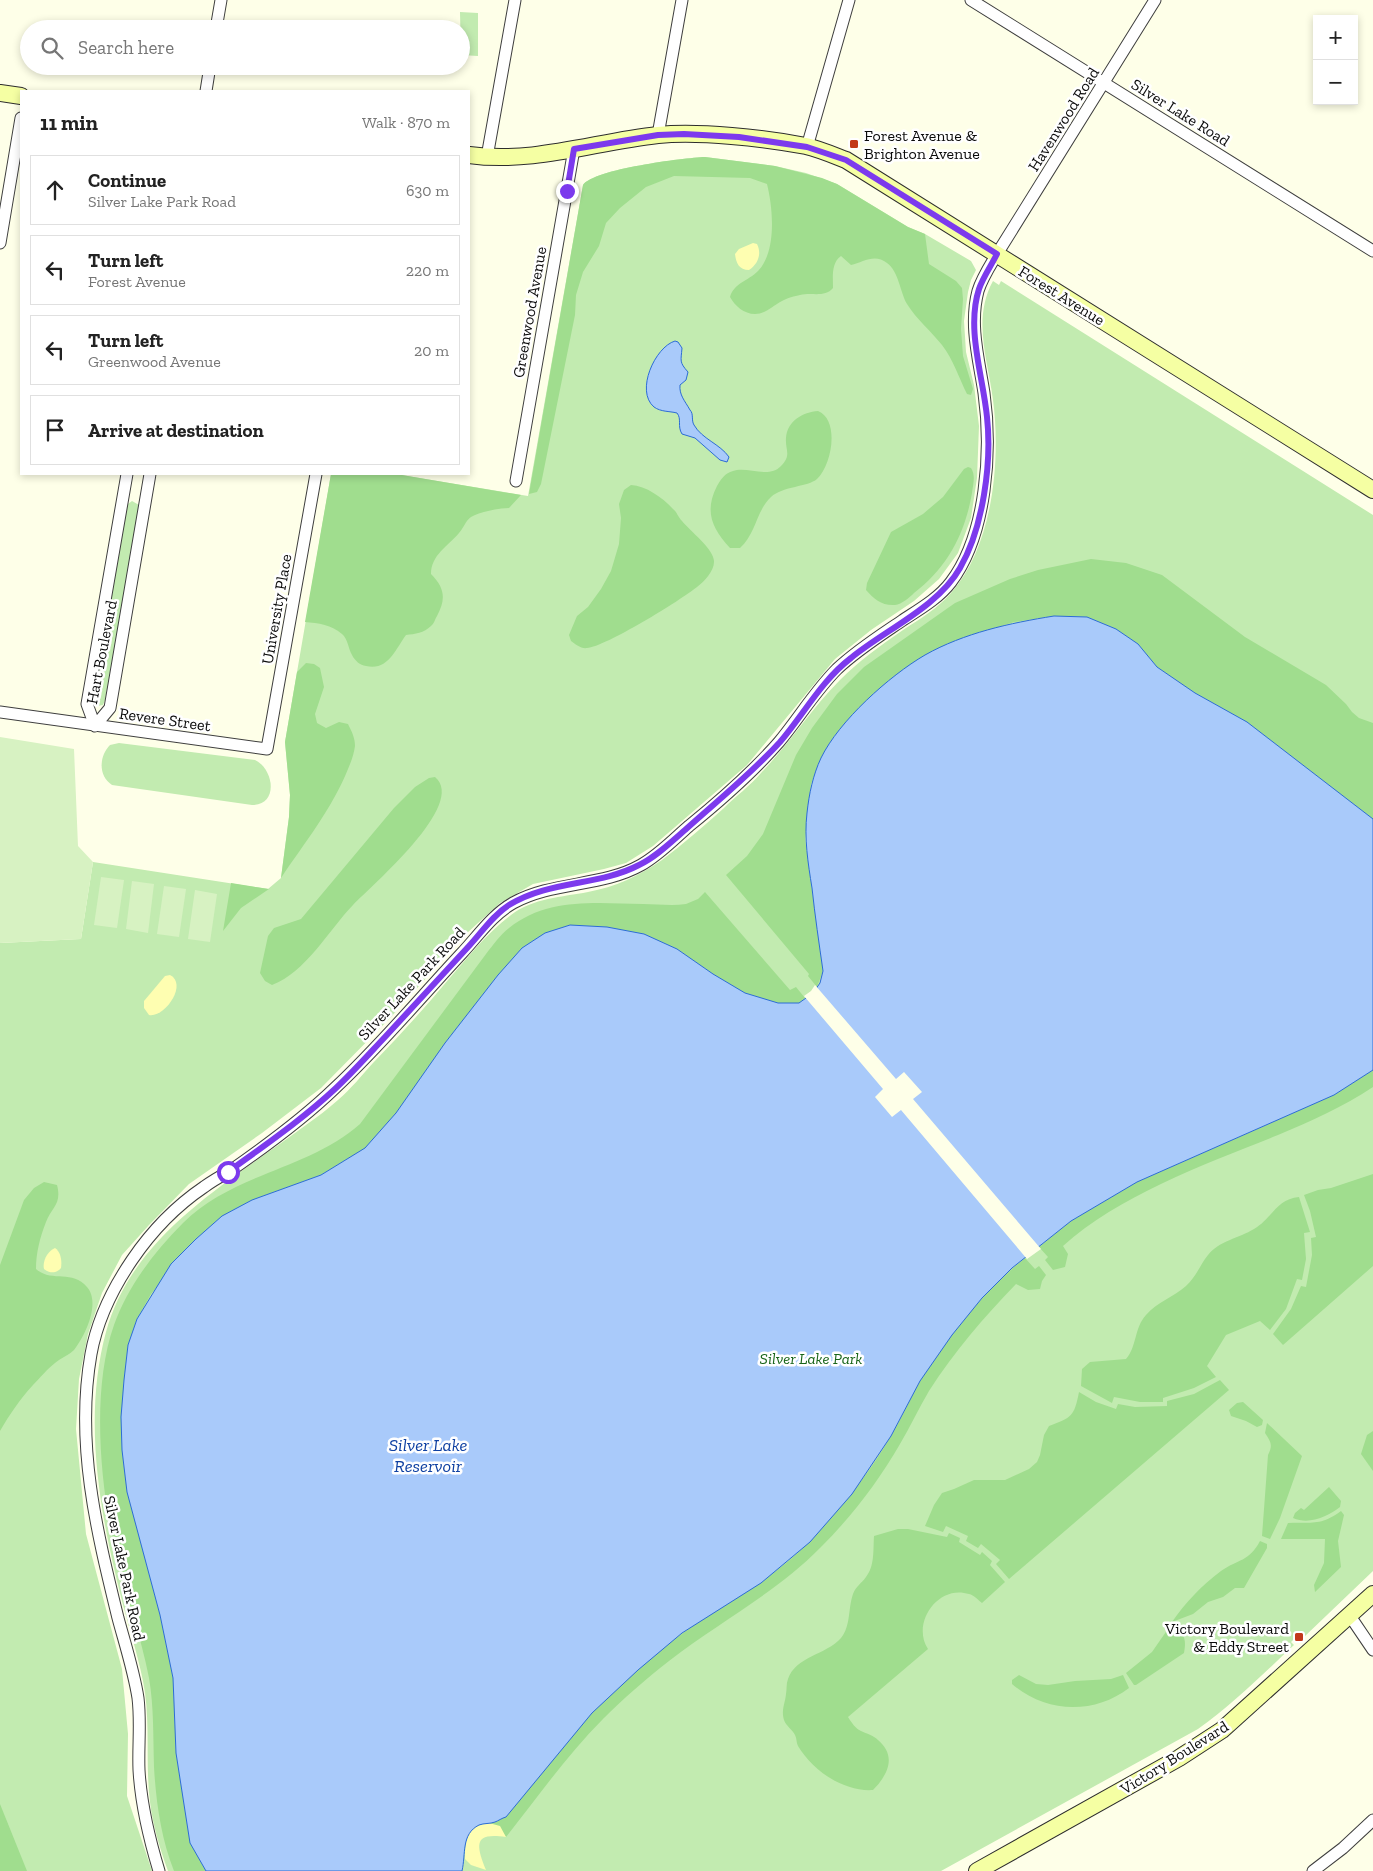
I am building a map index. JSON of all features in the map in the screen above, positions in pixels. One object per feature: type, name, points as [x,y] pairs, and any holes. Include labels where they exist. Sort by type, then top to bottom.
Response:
[{"type":"main road","points":[[0,93],[20,96]]},
{"type":"main road","name":"Forest Avenue","points":[[470,155],[514,158],[539,156],[658,135],[684,134],[739,137],[807,147],[846,160],[1373,490]]},
{"type":"main road","name":"Victory Boulevard","points":[[977,1871],[1179,1758],[1222,1730],[1247,1710],[1373,1594]]},
{"type":"street","points":[[218,20],[221,0]]},
{"type":"street","points":[[487,157],[515,0]]},
{"type":"street","points":[[658,135],[682,0]]},
{"type":"street","points":[[807,147],[849,0]]},
{"type":"street","name":"Silver Lake Road","points":[[971,0],[1373,251]]},
{"type":"street","name":"Havenwood Road","points":[[997,254],[1155,0]]},
{"type":"street","points":[[206,90],[209,75]]},
{"type":"street","points":[[0,243],[20,124]]},
{"type":"street","name":"Greenwood Avenue","points":[[516,481],[574,149]]},
{"type":"street","name":"Silver Lake Park Road","points":[[160,1871],[142,1809],[139,1772],[138,1699],[96,1528],[86,1448],[87,1383],[91,1350],[102,1318],[116,1287],[133,1258],[177,1208],[202,1188],[228,1172],[282,1132],[334,1089],[382,1041],[488,923],[509,905],[534,893],[615,875],[641,865],[678,837],[751,772],[781,740],[819,690],[838,669],[881,635],[927,604],[950,583],[967,554],[986,482],[988,420],[975,338],[974,317],[981,285],[997,254]]},
{"type":"street","name":"Hart Boulevard","points":[[95,726],[87,704],[127,475]]},
{"type":"street","name":"Hart Boulevard","points":[[95,726],[110,708],[150,475]]},
{"type":"street","name":"University Place","points":[[267,750],[316,475]]},
{"type":"street","name":"Revere Street","points":[[0,712],[267,750]]},
{"type":"street","points":[[1350,1616],[1373,1650]]},
{"type":"street","points":[[1313,1871],[1343,1848],[1373,1820]]},
{"type":"green space","points":[[460,12],[478,13],[478,56],[470,56],[470,20],[460,20]]},
{"type":"green space","points":[[705,157],[775,166],[806,173],[837,184],[908,227],[925,234],[971,261],[976,270],[968,292],[964,321],[966,352],[974,385],[979,426],[977,478],[971,518],[958,553],[939,579],[914,601],[871,630],[835,659],[747,765],[653,846],[626,863],[533,884],[500,903],[467,933],[391,1017],[321,1088],[262,1133],[189,1184],[122,1255],[102,1293],[88,1334],[79,1379],[76,1429],[86,1534],[122,1669],[128,1734],[127,1796],[152,1871],[0,1871],[0,943],[81,939],[93,862],[268,889],[281,878],[290,795],[285,742],[331,475],[401,475],[528,496],[583,185],[590,179],[621,169]]},
{"type":"green space","name":"Silver Lake Park","points":[[993,281],[999,285],[1001,281],[1373,515],[1373,1571],[1304,1637],[1300,1633],[1291,1642],[1294,1645],[1247,1689],[1198,1729],[941,1871],[168,1871],[157,1837],[150,1802],[147,1711],[143,1681],[112,1561],[96,1463],[96,1397],[99,1364],[106,1332],[119,1297],[138,1266],[161,1238],[188,1213],[216,1189],[343,1096],[478,946],[502,922],[520,909],[538,902],[617,884],[636,876],[662,860],[752,782],[771,762],[829,691],[847,673],[878,647],[935,608],[951,593],[965,574],[976,551],[985,527],[991,501],[996,449],[995,424],[982,325],[983,310]]},
{"type":"green space","points":[[132,501],[139,505],[139,509],[105,700],[103,705],[97,706],[94,701],[127,507]]},
{"type":"green space","points":[[119,743],[255,760],[270,778],[270,793],[267,799],[261,803],[252,805],[112,785],[107,781],[102,771],[102,760],[110,745]]},
{"type":"shaded area","points":[[705,157],[775,166],[822,178],[837,184],[908,227],[925,234],[929,264],[956,281],[962,288],[961,329],[963,356],[973,389],[971,395],[967,394],[946,350],[907,304],[897,277],[891,267],[883,260],[874,258],[851,265],[841,256],[834,266],[833,288],[830,291],[822,294],[805,294],[791,297],[759,314],[747,313],[740,309],[730,297],[732,292],[738,285],[758,271],[764,263],[771,241],[772,217],[767,184],[750,178],[674,176],[646,187],[620,208],[606,223],[599,246],[583,272],[576,295],[575,315],[541,484],[537,492],[529,494],[583,185],[590,179],[621,169]]},
{"type":"shaded area","points":[[818,411],[825,416],[831,433],[830,454],[822,472],[813,482],[776,493],[771,497],[762,509],[745,542],[740,548],[730,548],[719,534],[712,519],[711,504],[720,481],[725,475],[733,471],[770,472],[776,470],[786,459],[786,438],[789,427],[807,413]]},
{"type":"shaded area","points":[[968,467],[973,471],[974,477],[969,508],[959,536],[945,561],[926,583],[903,602],[890,605],[875,599],[866,590],[867,583],[891,532],[923,514],[943,497],[964,469]]},
{"type":"shaded area","points":[[331,475],[402,475],[521,495],[509,508],[479,513],[471,517],[459,533],[441,551],[434,561],[431,574],[439,584],[443,594],[442,604],[434,623],[422,632],[406,635],[390,658],[380,665],[374,667],[366,666],[358,662],[352,655],[344,636],[334,628],[305,622]]},
{"type":"shaded area","points":[[631,485],[648,490],[659,496],[669,505],[711,552],[714,565],[700,585],[660,612],[610,640],[596,646],[583,648],[571,641],[569,635],[577,616],[588,607],[611,571],[619,544],[621,518],[619,504],[624,490]]},
{"type":"shaded area","points":[[1091,559],[1126,563],[1162,575],[1245,637],[1326,685],[1359,718],[1373,723],[1373,819],[1247,722],[1195,693],[1157,667],[1138,644],[1116,629],[1087,617],[1054,616],[1014,622],[964,638],[925,655],[893,677],[860,707],[835,735],[821,758],[811,784],[805,839],[823,971],[817,987],[808,976],[809,974],[726,875],[747,856],[763,834],[796,755],[812,728],[837,694],[864,667],[955,603],[1010,579],[1038,570]]},
{"type":"shaded area","points":[[306,663],[314,664],[320,668],[324,687],[315,714],[317,723],[326,728],[339,722],[348,724],[355,746],[342,784],[318,825],[281,878],[290,795],[285,742],[297,672]]},
{"type":"shaded area","points":[[0,737],[74,749],[78,846],[93,862],[81,939],[0,943]]},
{"type":"shaded area","points":[[435,777],[442,789],[439,806],[413,844],[353,905],[306,961],[284,979],[272,985],[265,981],[260,973],[268,936],[274,928],[301,919],[394,808],[415,787],[429,778]]},
{"type":"shaded area","points":[[101,877],[124,880],[117,928],[94,925]]},
{"type":"shaded area","points":[[132,881],[154,884],[148,933],[126,929]]},
{"type":"shaded area","points":[[231,883],[269,889],[241,908],[223,931]]},
{"type":"shaded area","points":[[164,886],[186,889],[179,937],[157,934]]},
{"type":"shaded area","points":[[195,890],[217,894],[210,942],[188,939]]},
{"type":"shaded area","points":[[705,892],[790,990],[796,987],[805,998],[799,1003],[778,1003],[745,993],[677,949],[644,934],[607,927],[570,925],[545,933],[522,948],[498,975],[445,1043],[396,1113],[365,1148],[321,1175],[252,1200],[222,1216],[196,1239],[151,1294],[137,1319],[128,1345],[121,1417],[122,1450],[127,1491],[160,1615],[173,1678],[176,1753],[190,1842],[206,1871],[174,1871],[162,1833],[156,1793],[151,1689],[142,1647],[110,1528],[102,1469],[100,1408],[102,1379],[114,1325],[134,1283],[162,1246],[183,1223],[203,1206],[248,1182],[318,1151],[340,1139],[360,1124],[486,954],[509,928],[524,918],[556,907],[590,903],[681,905],[698,899]]},
{"type":"shaded area","points":[[1373,1070],[1373,1087],[1338,1107],[1290,1130],[1165,1182],[1110,1211],[1063,1246],[1068,1254],[1065,1267],[1053,1270],[1045,1260],[1048,1257],[1039,1247],[1071,1221],[1137,1182],[1334,1095]]},
{"type":"shaded area","points":[[1373,1174],[1373,1266],[1283,1345],[1273,1334],[1291,1309],[1301,1286],[1306,1287],[1312,1255],[1311,1238],[1316,1237],[1304,1195]]},
{"type":"shaded area","points":[[44,1182],[57,1185],[58,1197],[42,1233],[36,1269],[42,1273],[68,1277],[81,1282],[91,1294],[92,1310],[87,1328],[74,1350],[52,1365],[33,1385],[15,1407],[0,1431],[0,1265],[24,1200],[34,1188]]},
{"type":"shaded area","points":[[1299,1197],[1310,1232],[1304,1233],[1306,1259],[1302,1280],[1297,1279],[1286,1309],[1270,1330],[1260,1321],[1226,1335],[1207,1366],[1216,1377],[1194,1388],[1163,1398],[1163,1402],[1140,1402],[1114,1397],[1112,1403],[1081,1386],[1082,1369],[1090,1362],[1126,1359],[1130,1354],[1142,1320],[1155,1307],[1186,1286],[1213,1250],[1260,1225],[1285,1201]]},
{"type":"shaded area","points":[[1025,1258],[1035,1269],[1039,1266],[1046,1275],[1040,1289],[1028,1290],[1016,1284],[992,1309],[949,1362],[929,1391],[883,1472],[854,1511],[821,1547],[785,1579],[669,1661],[619,1704],[577,1747],[506,1837],[500,1829],[489,1823],[506,1817],[592,1712],[636,1671],[683,1633],[781,1567],[811,1540],[844,1503],[873,1464],[895,1429],[920,1381],[942,1347],[981,1300]]},
{"type":"shaded area","points":[[1220,1380],[1229,1390],[1009,1579],[996,1564],[1000,1560],[981,1544],[978,1548],[966,1541],[968,1536],[946,1526],[943,1532],[925,1526],[934,1505],[942,1493],[974,1480],[1005,1480],[1029,1469],[1037,1462],[1044,1435],[1049,1426],[1071,1415],[1079,1392],[1096,1402],[1116,1409],[1118,1404],[1135,1407],[1167,1406],[1167,1401],[1194,1394]]},
{"type":"shaded area","points":[[1243,1402],[1263,1420],[1262,1425],[1257,1427],[1231,1416],[1229,1410],[1237,1403]]},
{"type":"shaded area","points":[[1267,1423],[1302,1456],[1280,1518],[1270,1539],[1262,1536],[1268,1455],[1271,1446],[1265,1433]]},
{"type":"shaded area","points":[[1373,1431],[1373,1471],[1361,1454],[1367,1435]]},
{"type":"shaded area","points":[[1329,1487],[1341,1501],[1340,1507],[1318,1519],[1305,1521],[1293,1518],[1295,1513],[1301,1508],[1304,1510]]},
{"type":"shaded area","points":[[1341,1511],[1344,1515],[1338,1541],[1341,1567],[1315,1592],[1314,1585],[1324,1563],[1325,1539],[1281,1539],[1288,1523],[1322,1521]]},
{"type":"shaded area","points":[[898,1529],[908,1529],[947,1537],[949,1533],[960,1538],[959,1542],[980,1555],[982,1552],[992,1561],[990,1565],[1005,1582],[982,1603],[974,1596],[958,1592],[938,1600],[930,1608],[925,1618],[923,1628],[924,1639],[928,1649],[848,1717],[857,1729],[872,1736],[884,1746],[889,1759],[883,1778],[873,1790],[862,1790],[840,1784],[830,1778],[804,1755],[798,1746],[796,1736],[785,1722],[783,1716],[787,1681],[792,1671],[804,1660],[835,1644],[841,1638],[848,1622],[853,1594],[871,1568],[874,1536]]},
{"type":"shaded area","points":[[1260,1541],[1267,1544],[1267,1548],[1244,1588],[1235,1588],[1223,1597],[1208,1602],[1193,1614],[1172,1622],[1188,1601],[1207,1582],[1227,1567],[1247,1557]]},
{"type":"shaded area","points":[[1170,1626],[1179,1630],[1183,1636],[1185,1640],[1184,1653],[1134,1685],[1126,1673],[1152,1652]]},
{"type":"shaded area","points":[[1019,1675],[1036,1684],[1048,1685],[1111,1679],[1123,1675],[1129,1688],[1101,1703],[1070,1707],[1039,1701],[1025,1694],[1012,1684],[1012,1680]]},
{"type":"shaded area","points":[[0,1804],[27,1871],[0,1871]]},
{"type":"sand","points":[[753,243],[757,244],[758,258],[755,265],[749,270],[743,269],[737,263],[735,254],[739,249]]},
{"type":"sand","points":[[170,975],[175,979],[177,985],[172,1000],[162,1011],[155,1015],[149,1015],[144,1008],[144,1001],[165,976]]},
{"type":"sand","points":[[55,1248],[61,1257],[61,1268],[55,1272],[46,1271],[44,1269],[45,1260],[52,1249]]},
{"type":"sand","points":[[489,1823],[500,1826],[506,1837],[488,1837],[480,1842],[480,1854],[486,1870],[471,1865],[465,1859],[465,1852],[468,1835],[471,1831],[476,1827]]},
{"type":"water","points":[[675,341],[682,348],[681,361],[688,372],[686,380],[680,385],[680,392],[692,413],[693,423],[697,430],[725,452],[729,457],[727,462],[720,460],[695,438],[682,434],[677,413],[657,409],[649,400],[646,391],[650,370],[661,352]]},
{"type":"water","name":"Silver Lake Reservoir","points":[[1054,616],[1087,617],[1116,629],[1138,644],[1157,667],[1195,693],[1247,722],[1373,819],[1373,1070],[1334,1095],[1137,1182],[1071,1221],[1012,1268],[982,1298],[952,1335],[920,1381],[891,1436],[852,1494],[810,1542],[761,1583],[682,1633],[638,1670],[592,1713],[506,1817],[493,1823],[479,1825],[473,1829],[465,1845],[462,1871],[206,1871],[190,1843],[176,1753],[173,1678],[160,1615],[127,1492],[122,1450],[121,1417],[128,1345],[137,1319],[171,1264],[222,1216],[252,1200],[321,1175],[365,1148],[396,1113],[445,1043],[498,975],[522,948],[545,933],[570,925],[607,927],[644,934],[677,949],[745,993],[778,1003],[799,1003],[813,993],[820,983],[823,971],[808,860],[806,822],[809,799],[818,764],[829,744],[866,700],[896,675],[925,655],[971,635],[1021,622]]},
{"type":"pier","points":[[815,985],[896,1079],[904,1072],[922,1092],[913,1099],[1041,1249],[1027,1259],[901,1110],[892,1117],[875,1097],[883,1089],[804,996]]},
{"type":"place","name":"Forest Avenue & Brighton Avenue","points":[[854,144]]},
{"type":"place","name":"Victory Boulevard & Eddy Street","points":[[1299,1637]]},
{"type":"route","points":[[228,1172],[282,1132],[334,1089],[382,1041],[488,923],[509,905],[534,893],[615,875],[641,865],[678,837],[751,772],[781,740],[825,682],[838,669],[881,635],[940,594],[950,583],[967,554],[980,512],[986,482],[988,451],[988,420],[975,338],[974,317],[978,293],[984,277],[997,254],[846,160],[807,147],[739,137],[684,134],[658,135],[574,149],[567,191]]}]
